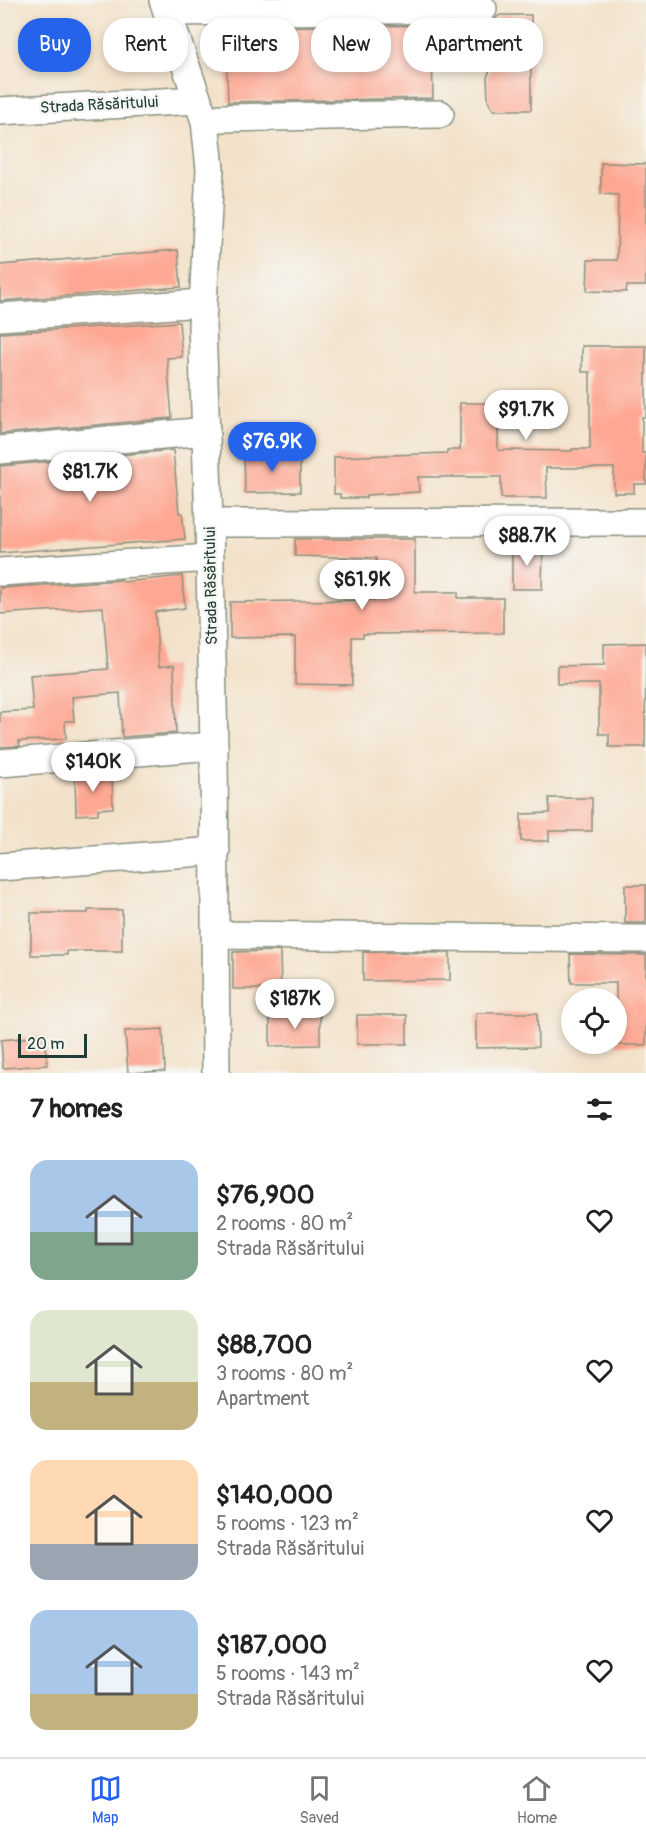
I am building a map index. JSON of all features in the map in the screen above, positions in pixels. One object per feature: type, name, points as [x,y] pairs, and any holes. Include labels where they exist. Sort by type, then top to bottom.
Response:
[{"type":"street","points":[[165,6],[483,9]]},
{"type":"street","name":"Strada Răsăritului","points":[[165,6],[201,111],[208,146],[210,192],[202,303],[216,851],[216,1073]]},
{"type":"street","name":"Strada Răsăritului","points":[[0,111],[201,111]]},
{"type":"street","points":[[201,111],[221,118],[440,114]]},
{"type":"street","points":[[0,317],[202,303]]},
{"type":"street","points":[[0,450],[206,431]]},
{"type":"street","points":[[209,523],[646,522]]},
{"type":"street","points":[[0,572],[210,558]]},
{"type":"street","points":[[0,763],[214,747]]},
{"type":"street","points":[[0,867],[216,851]]},
{"type":"street","points":[[216,935],[646,939]]},
{"type":"building","points":[[500,15],[531,15],[531,18],[496,18]]},
{"type":"building","points":[[299,26],[311,26],[311,72],[391,72],[391,26],[403,26],[403,72],[432,72],[433,98],[228,102],[227,72],[299,72]]},
{"type":"building","points":[[489,72],[531,72],[531,110],[494,110],[488,100],[487,77]]},
{"type":"building","points":[[601,163],[646,164],[646,286],[627,286],[626,292],[587,291],[588,260],[617,260],[618,195],[601,194]]},
{"type":"building","points":[[178,250],[181,287],[0,301],[0,265]]},
{"type":"building","points":[[179,322],[182,357],[167,358],[172,418],[0,434],[0,333]]},
{"type":"building","points":[[582,346],[646,346],[646,417],[642,417],[642,453],[646,453],[646,484],[634,484],[634,493],[614,493],[614,468],[546,468],[547,498],[501,498],[501,477],[418,477],[419,492],[366,495],[366,498],[340,498],[340,494],[334,494],[334,457],[447,453],[447,450],[460,450],[460,403],[498,403],[498,450],[572,451],[572,449],[590,449],[590,372],[582,372]]},
{"type":"building","points":[[173,450],[179,513],[182,513],[185,539],[0,553],[0,466]]},
{"type":"building","points":[[300,454],[300,492],[245,493],[244,455]]},
{"type":"building","points":[[295,539],[415,539],[415,592],[458,592],[458,598],[503,598],[503,633],[363,634],[363,637],[352,637],[352,685],[295,684],[295,637],[230,638],[230,602],[376,600],[376,558],[295,556]]},
{"type":"building","points":[[512,546],[543,546],[542,589],[512,589]]},
{"type":"building","points":[[182,576],[185,608],[155,612],[159,667],[174,665],[176,733],[122,737],[120,693],[72,697],[74,721],[65,721],[66,739],[19,741],[20,746],[0,747],[0,712],[33,710],[30,675],[108,669],[103,607],[0,614],[0,588],[122,580],[123,582]]},
{"type":"building","points":[[646,643],[645,747],[609,747],[609,734],[599,734],[599,684],[557,684],[557,666],[604,665],[604,644]]},
{"type":"building","points":[[112,774],[113,808],[98,809],[98,814],[76,815],[75,775]]},
{"type":"building","points":[[549,798],[592,798],[592,831],[549,831],[549,841],[521,841],[521,814],[550,813]]},
{"type":"building","points":[[625,885],[646,885],[646,923],[625,923]]},
{"type":"building","points":[[88,910],[122,910],[122,951],[67,951],[67,955],[31,955],[31,913],[88,913]]},
{"type":"building","points":[[280,951],[281,989],[233,989],[233,952]]},
{"type":"building","points":[[363,952],[450,953],[450,980],[363,981]]},
{"type":"building","points":[[570,954],[646,955],[646,1045],[627,1045],[627,988],[616,988],[616,983],[571,983]]},
{"type":"building","points":[[476,1013],[537,1013],[538,1047],[476,1048]]},
{"type":"building","points":[[270,1015],[320,1015],[320,1045],[270,1046]]},
{"type":"building","points":[[357,1015],[407,1015],[407,1044],[357,1044]]},
{"type":"building","points":[[163,1029],[165,1071],[128,1073],[125,1031]]},
{"type":"building","points":[[45,1036],[47,1065],[3,1068],[1,1040]]}]
